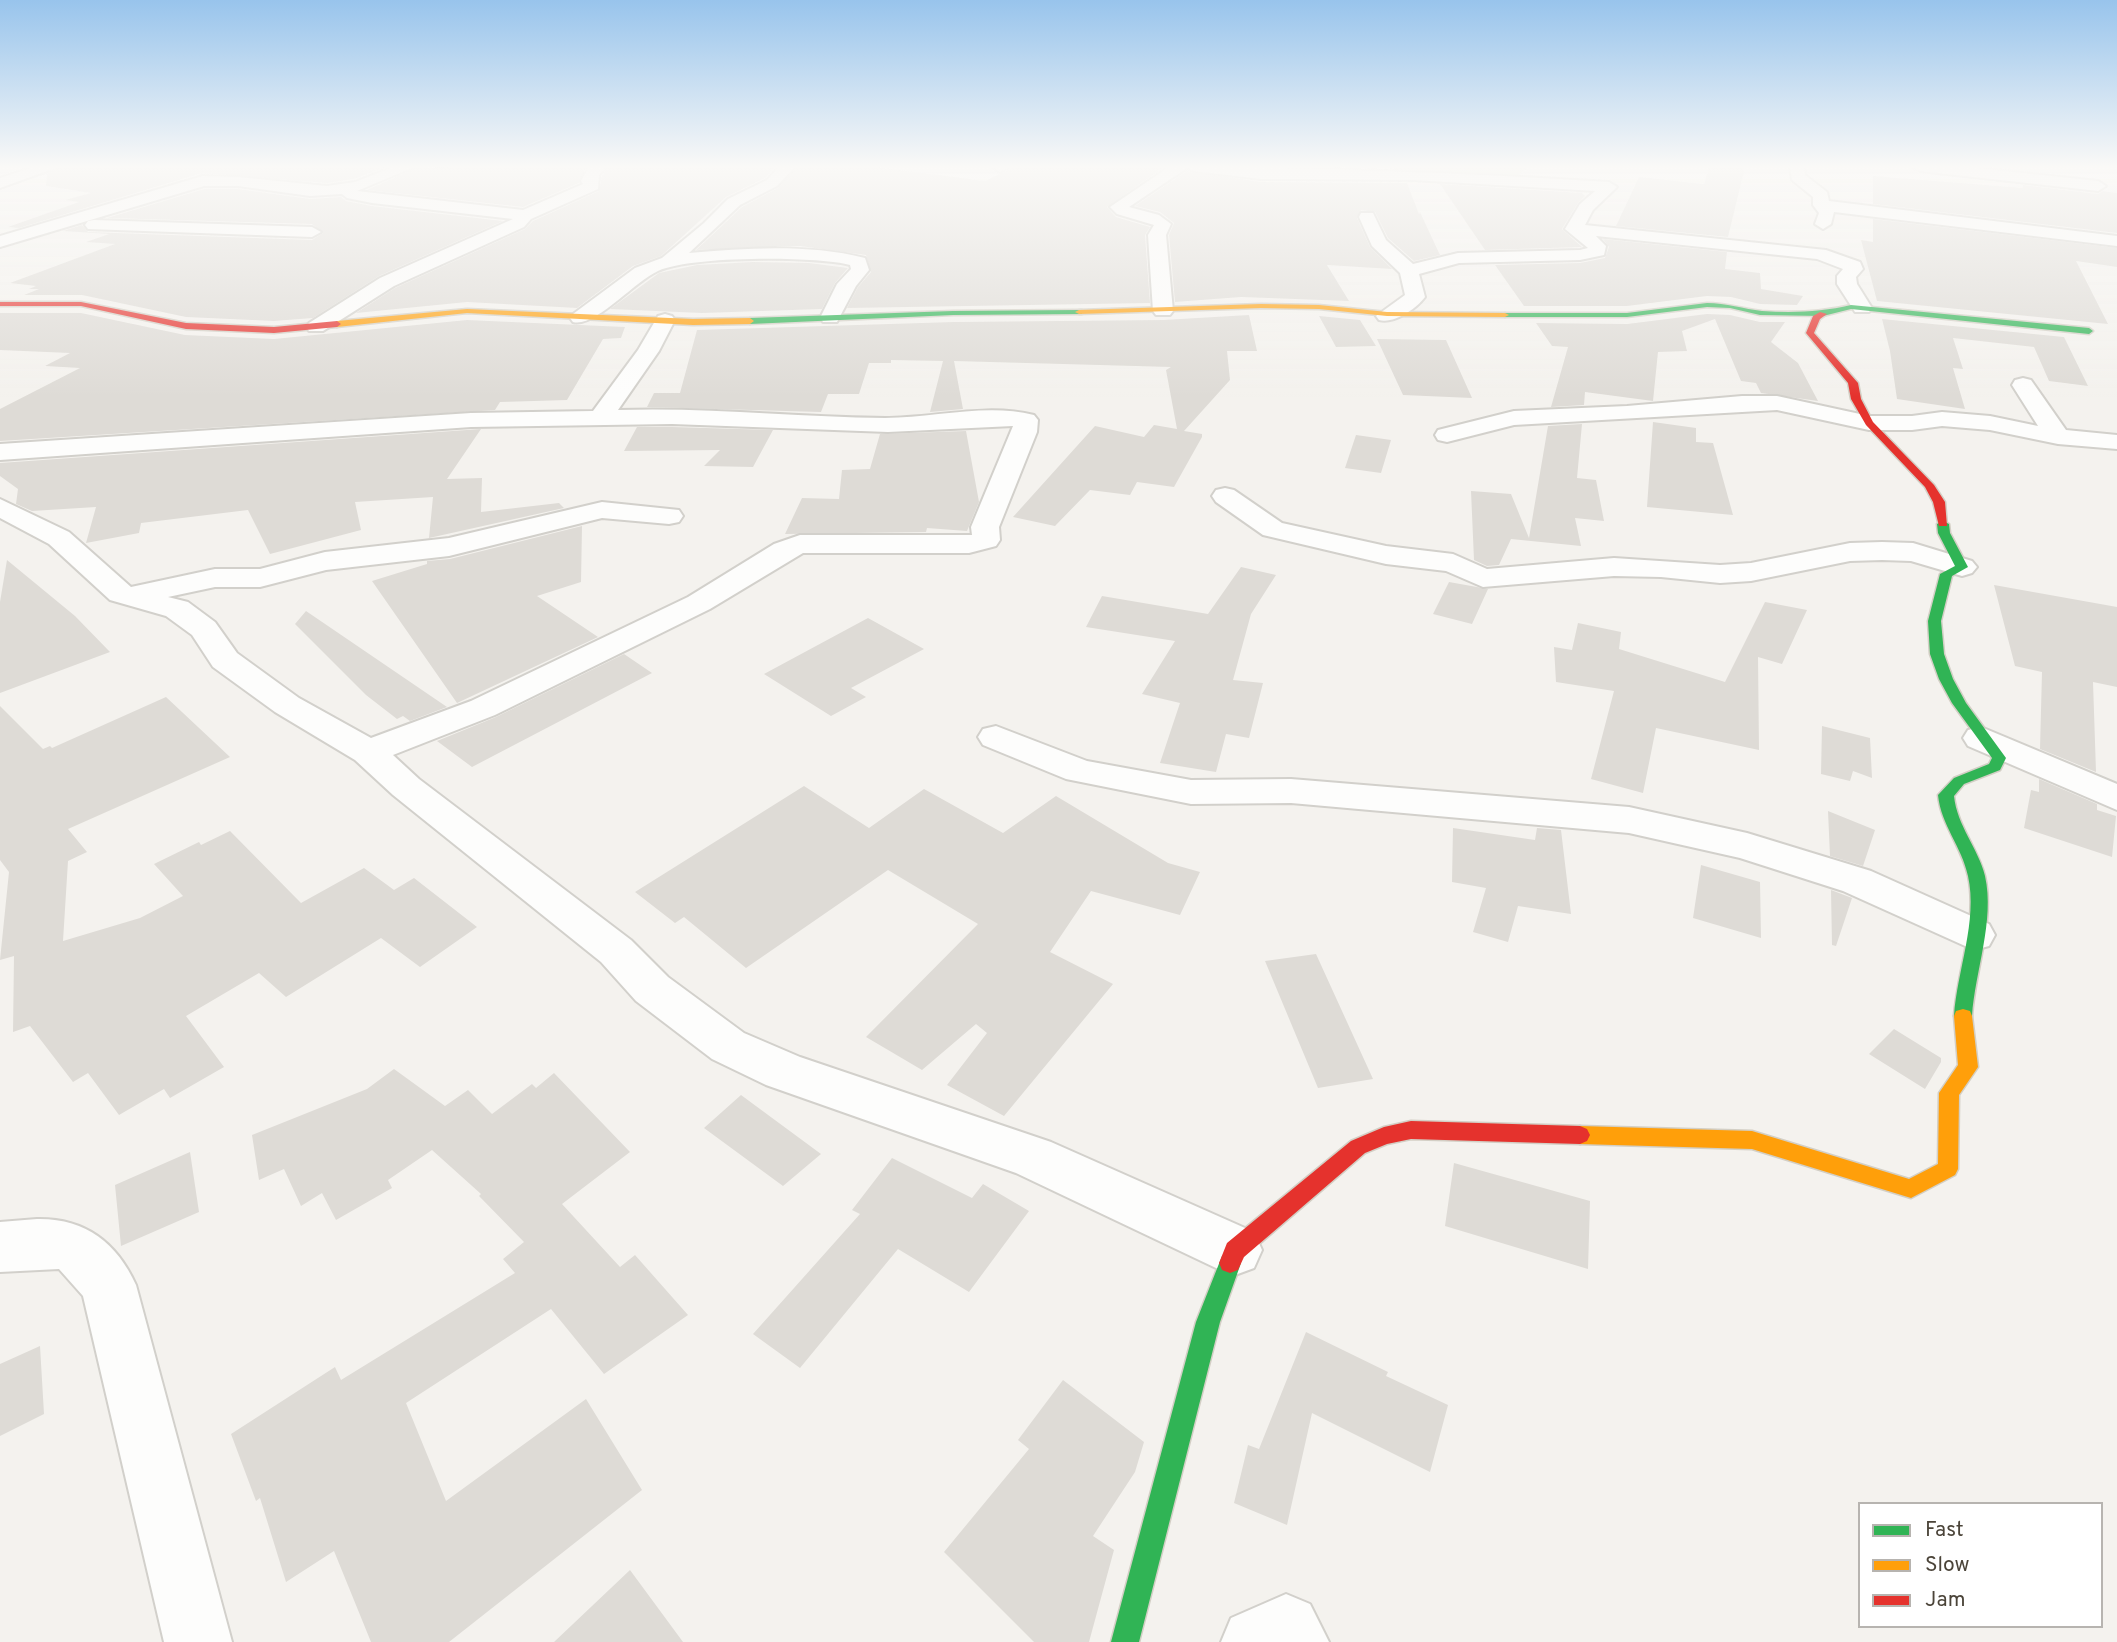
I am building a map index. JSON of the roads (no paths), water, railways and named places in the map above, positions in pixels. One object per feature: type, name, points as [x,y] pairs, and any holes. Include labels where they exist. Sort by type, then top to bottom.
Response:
[{"type":"street","points":[[316,327],[387,282],[472,244]]},
{"type":"street","points":[[670,260],[690,244]]},
{"type":"street","points":[[1159,244],[1156,255],[1163,311]]},
{"type":"street","points":[[1380,244],[1409,271],[1415,297],[1386,316]]},
{"type":"street","points":[[1409,271],[1458,258],[1580,255],[1598,251],[1594,244]]},
{"type":"street","points":[[1717,244],[1819,254],[1853,267],[1846,276],[1847,285],[1862,308]]},
{"type":"street","points":[[1819,254],[1830,249],[1828,244]]},
{"type":"street","points":[[580,318],[651,266],[670,260],[715,256],[819,255],[851,258],[859,262],[860,270],[847,284],[830,318]]},
{"type":"street","points":[[0,304],[81,304],[198,327],[274,330],[467,311],[718,322],[953,313],[1163,311],[1186,307],[1320,307],[1386,316],[1410,312],[1627,315],[1707,305],[1730,306],[1760,313],[1820,314],[1851,307],[2089,331]]},
{"type":"street","points":[[1820,314],[1813,320],[1810,333],[1853,383],[1856,399],[1869,424],[1930,485],[1938,502],[1944,533],[1962,567]]},
{"type":"street","points":[[600,418],[648,351],[665,320]]},
{"type":"street","points":[[2023,385],[2058,437]]},
{"type":"street","points":[[1447,435],[1514,418],[1627,413],[1742,402],[1777,403],[1869,424],[1912,424],[1942,419],[1990,423],[2058,437],[2117,442]]},
{"type":"street","points":[[0,452],[443,422],[663,414],[708,419],[890,425],[934,424],[991,417],[1026,421],[1025,432],[985,527],[986,540],[969,544],[800,544],[784,550],[699,603],[483,708],[368,752]]},
{"type":"street","points":[[1225,496],[1273,528],[1386,555],[1453,563],[1483,578],[1614,567],[1720,574],[1796,565],[1850,552],[1913,552],[1962,567]]},
{"type":"street","points":[[0,507],[60,538],[121,594],[177,609],[204,629],[225,660],[287,705],[368,752],[406,787],[616,951],[652,989],[728,1046],[783,1071],[1033,1157],[1235,1250]]},
{"type":"street","points":[[130,597],[215,578],[260,579],[325,561],[449,547],[602,510],[669,516]]},
{"type":"street","points":[[1913,552],[1944,533]]},
{"type":"street","points":[[1125,1642],[1208,1322],[1235,1250],[1358,1147],[1384,1136],[1411,1130],[1752,1140],[1911,1189],[1948,1169],[1949,1093],[1968,1067],[1963,1006],[1974,935],[1978,884],[1975,870],[1955,830],[1946,792],[1951,785],[1995,767],[1999,758],[1996,749],[1981,738],[1950,689],[1934,627],[1946,574],[1962,567]]},
{"type":"street","points":[[996,737],[1079,771],[1191,792],[1291,791],[1629,820],[1747,846],[1857,881],[1974,935]]},
{"type":"street","points":[[1981,738],[2117,797]]},
{"type":"street","points":[[0,1247],[41,1243],[72,1247],[92,1265],[108,1285],[192,1638]]},
{"type":"street","points":[[1255,1642],[1286,1628],[1295,1642]]}]
